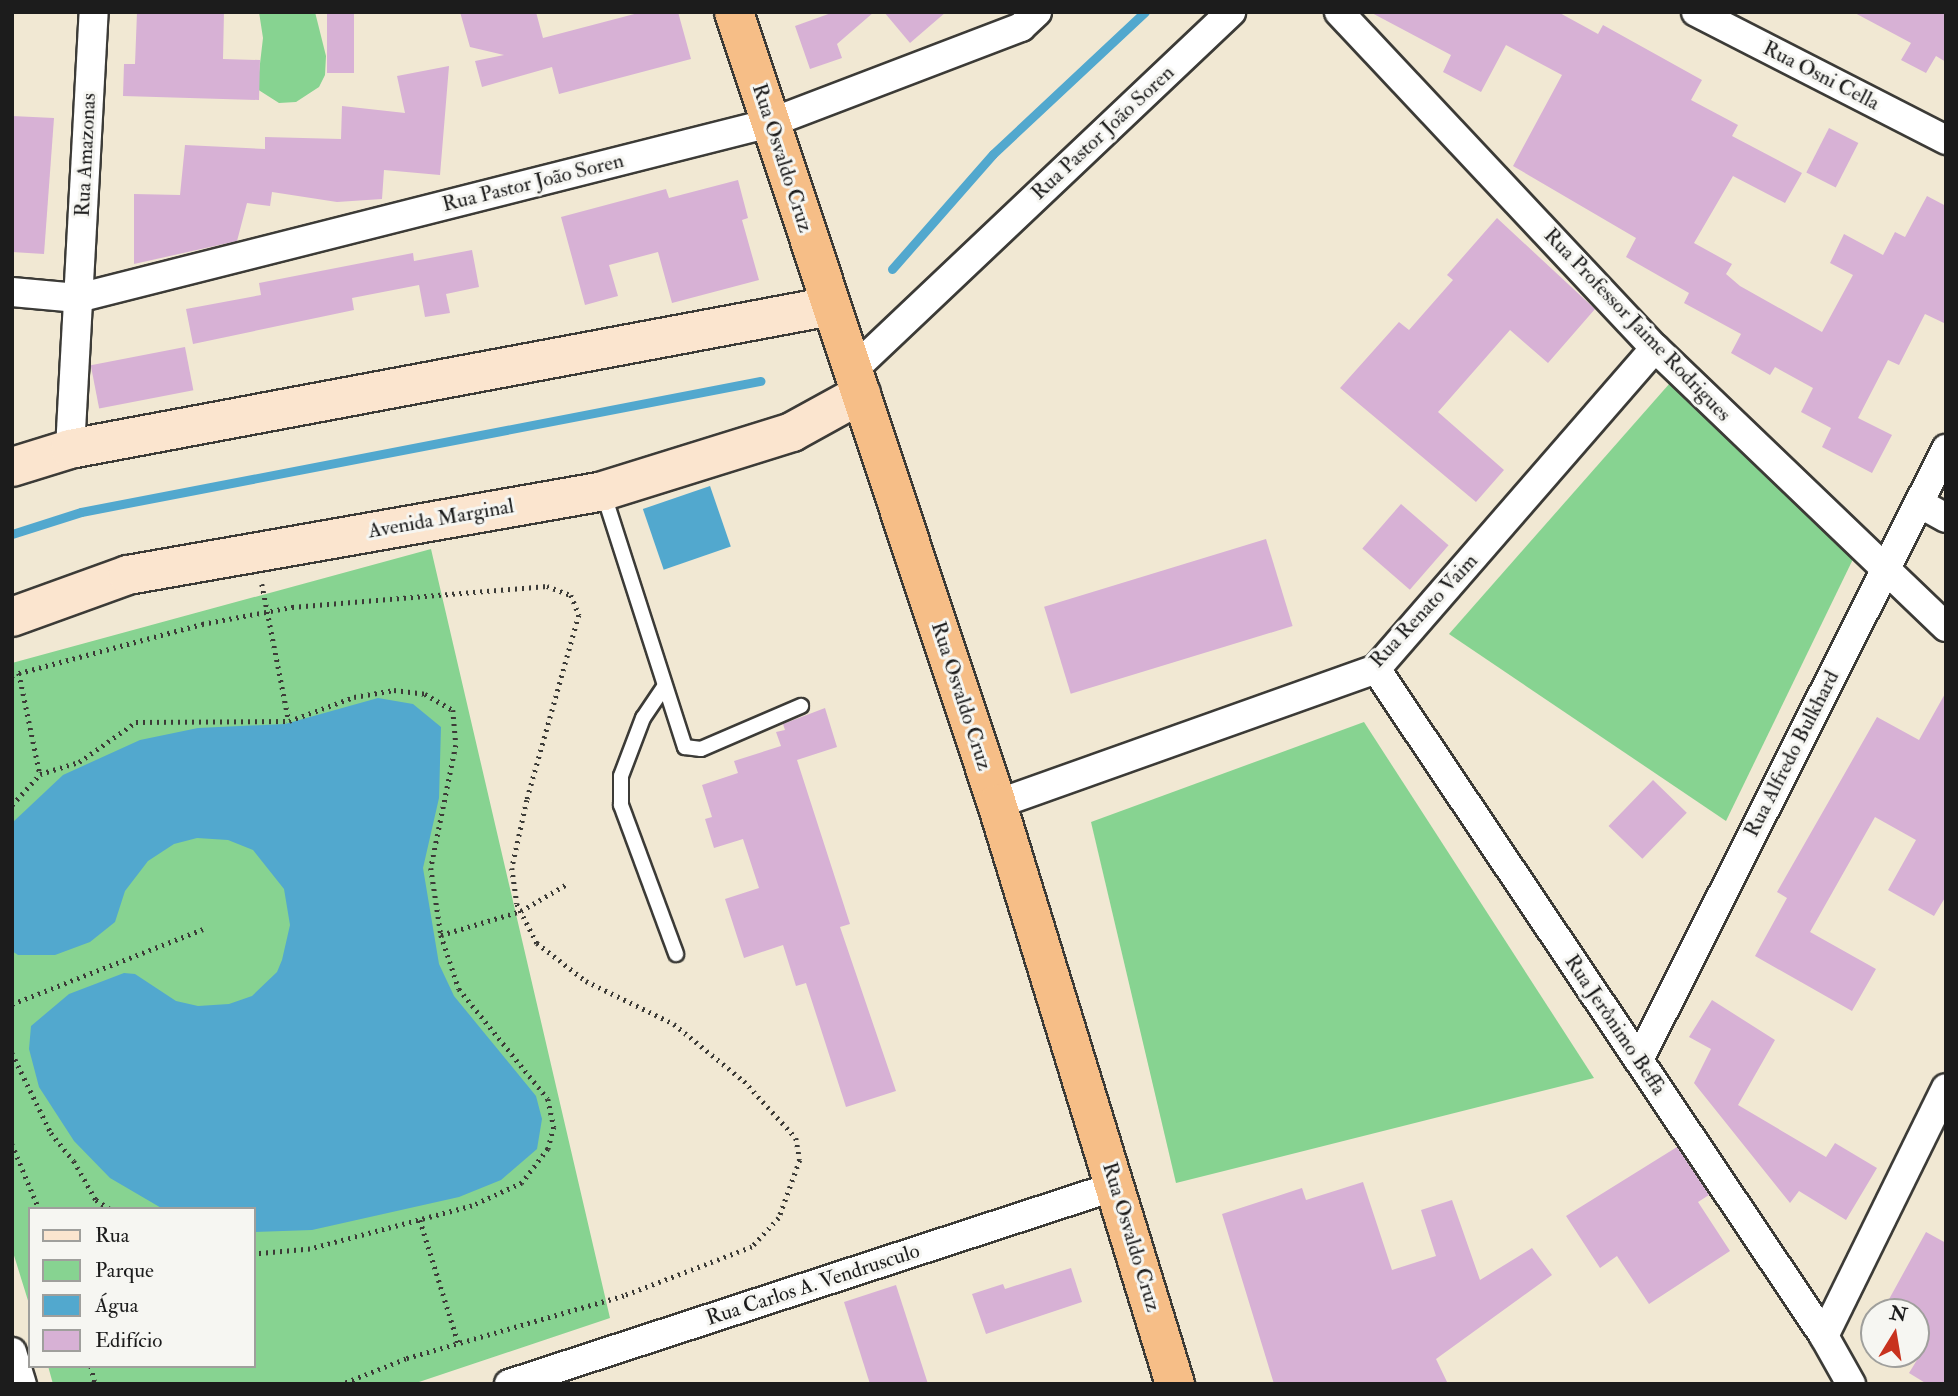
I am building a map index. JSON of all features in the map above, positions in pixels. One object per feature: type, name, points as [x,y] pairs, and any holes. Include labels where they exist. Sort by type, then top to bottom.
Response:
[{"type":"highway","name":"Rua Osvaldo Cruz","points":[[734,12],[997,804],[1175,1384]]},
{"type":"street","name":"Rua Amazonas","points":[[70,449],[94,12]]},
{"type":"street","name":"Rua Pastor João Soren","points":[[12,292],[78,298],[770,124],[1021,27],[1037,12]]},
{"type":"street","name":"Rua Pastor João Soren","points":[[857,382],[1231,12]]},
{"type":"street","name":"Rua Professor Jaime Rodrigues","points":[[1339,12],[1655,348],[1946,627]]},
{"type":"street","name":"Rua Osni Cella","points":[[1696,12],[1946,140]]},
{"type":"street","points":[[12,467],[70,449],[831,306]]},
{"type":"street","name":"Rua Renato Vaim","points":[[997,804],[1376,668],[1655,348]]},
{"type":"street","name":"Avenida Marginal","points":[[12,617],[128,575],[603,491],[792,432],[857,382]]},
{"type":"street","name":"Rua Alfredo Bulkhard","points":[[1639,1060],[1946,449]]},
{"type":"street","points":[[1919,503],[1946,518]]},
{"type":"street","name":"Rua Jerônimo Beffa","points":[[1376,668],[1824,1336],[1851,1384]]},
{"type":"street","points":[[1824,1336],[1946,1088]]},
{"type":"street","name":"Rua Carlos A. Vendrusculo","points":[[509,1384],[1116,1186]]},
{"type":"lane","points":[[603,491],[680,739],[693,750],[801,706]]},
{"type":"lane","points":[[664,687],[643,718],[621,776],[621,805],[676,954]]},
{"type":"path","points":[[254,552],[270,612],[289,721]]},
{"type":"path","points":[[12,675],[202,624],[270,612],[480,589],[547,586],[571,595],[579,615],[559,676],[512,868],[521,911],[537,943],[586,981],[674,1024],[744,1081],[796,1138],[800,1160],[779,1219],[752,1247],[624,1296],[459,1345],[343,1384]]},
{"type":"path","points":[[19,673],[40,774]]},
{"type":"path","points":[[12,805],[40,774],[79,762],[136,722],[289,721],[354,696],[394,690],[425,694],[453,710],[456,745],[431,868],[441,935],[459,989],[548,1099],[554,1127],[548,1149],[522,1183],[472,1206],[310,1249],[256,1254]]},
{"type":"path","points":[[441,935],[521,911],[567,884]]},
{"type":"path","points":[[12,1004],[203,929]]},
{"type":"path","points":[[12,1053],[51,1133],[74,1161],[96,1200],[107,1207]]},
{"type":"path","points":[[12,1144],[38,1207]]},
{"type":"path","points":[[420,1220],[459,1345]]},
{"type":"green space","points":[[259,12],[315,12],[326,56],[325,75],[319,87],[296,102],[279,103],[257,89],[263,38]]},
{"type":"green space","points":[[1670,383],[1855,555],[1726,821],[1449,634]]},
{"type":"green space","points":[[431,549],[610,1318],[413,1384],[53,1384],[49,1368],[256,1368],[256,1207],[28,1207],[28,1301],[12,1249],[12,663]]},
{"type":"green space","points":[[1364,722],[1594,1078],[1176,1183],[1091,822]]},
{"type":"water","points":[[710,486],[731,547],[664,570],[643,509]]},
{"type":"water","points":[[378,698],[413,704],[441,727],[439,798],[423,868],[439,964],[454,996],[536,1096],[542,1119],[537,1149],[501,1180],[459,1197],[312,1230],[256,1232],[256,1207],[160,1207],[110,1178],[74,1141],[39,1087],[29,1049],[31,1026],[69,994],[124,973],[135,974],[176,1001],[198,1006],[229,1004],[252,996],[277,972],[282,960],[290,925],[284,889],[253,850],[228,840],[197,838],[174,844],[148,861],[125,891],[115,922],[90,942],[55,955],[18,955],[12,951],[12,823],[63,775],[140,740],[198,728],[285,724]]},
{"type":"building","points":[[137,12],[224,12],[223,59],[260,60],[259,100],[123,96],[124,64],[135,64]]},
{"type":"building","points":[[327,12],[354,12],[354,73],[327,73]]},
{"type":"building","points":[[460,12],[536,12],[543,38],[642,12],[678,12],[691,59],[559,94],[552,67],[482,87],[475,61],[504,55],[470,47]]},
{"type":"building","points":[[834,12],[874,12],[837,44],[842,58],[810,69],[795,26]]},
{"type":"building","points":[[884,12],[946,12],[910,43]]},
{"type":"building","points":[[1370,12],[1558,12],[1598,34],[1603,25],[1702,80],[1691,100],[1738,125],[1732,136],[1802,173],[1785,203],[1733,176],[1694,243],[1732,264],[1726,274],[1740,286],[1822,332],[1853,275],[1830,263],[1844,234],[1883,255],[1895,232],[1905,237],[1927,196],[1946,206],[1946,324],[1925,314],[1899,365],[1888,360],[1858,418],[1892,435],[1872,473],[1822,447],[1831,428],[1801,412],[1813,388],[1775,367],[1770,375],[1731,353],[1741,334],[1684,303],[1689,293],[1626,257],[1636,238],[1513,166],[1562,75],[1506,45],[1481,92],[1443,72],[1451,55]]},
{"type":"building","points":[[1853,12],[1946,12],[1946,62],[1936,56],[1926,73],[1901,60],[1911,43]]},
{"type":"building","points":[[449,66],[440,175],[384,170],[382,199],[337,202],[272,192],[270,206],[247,203],[237,241],[134,264],[134,194],[180,195],[185,145],[265,149],[265,137],[341,139],[342,106],[405,113],[397,76]]},
{"type":"building","points":[[12,116],[54,118],[44,254],[12,252]]},
{"type":"building","points":[[1829,128],[1858,143],[1836,188],[1806,173]]},
{"type":"building","points":[[738,180],[748,218],[742,220],[759,280],[672,303],[658,252],[609,265],[618,296],[585,305],[561,217],[666,189],[669,198]]},
{"type":"building","points":[[1497,218],[1595,309],[1548,363],[1510,330],[1438,412],[1504,470],[1476,502],[1340,388],[1399,322],[1409,330],[1453,280],[1447,275]]},
{"type":"building","points":[[472,250],[479,287],[446,294],[450,313],[425,317],[419,285],[352,298],[354,310],[193,344],[186,309],[261,295],[259,283],[413,253],[414,261]]},
{"type":"building","points":[[185,347],[193,390],[99,409],[91,365]]},
{"type":"building","points":[[1401,504],[1449,545],[1410,590],[1362,549]]},
{"type":"building","points":[[1266,539],[1293,626],[1071,694],[1044,607]]},
{"type":"building","points":[[1946,692],[1946,896],[1934,916],[1888,890],[1916,840],[1875,817],[1810,932],[1876,969],[1852,1011],[1755,956],[1787,898],[1777,892],[1877,717],[1919,740]]},
{"type":"building","points":[[825,708],[837,747],[797,760],[850,924],[840,927],[896,1091],[846,1107],[806,983],[796,986],[783,945],[744,958],[725,899],[759,888],[743,839],[714,848],[705,819],[712,817],[702,785],[738,773],[734,761],[781,746],[776,732],[785,730],[783,724]]},
{"type":"building","points":[[1653,780],[1687,813],[1642,859],[1609,826]]},
{"type":"building","points":[[1712,1000],[1775,1040],[1738,1105],[1826,1157],[1835,1143],[1877,1168],[1846,1220],[1799,1191],[1790,1203],[1694,1083],[1711,1049],[1689,1037]]},
{"type":"building","points":[[1677,1147],[1709,1195],[1698,1202],[1730,1251],[1649,1304],[1617,1256],[1600,1268],[1566,1216]]},
{"type":"building","points":[[1363,1182],[1392,1270],[1436,1256],[1421,1210],[1452,1200],[1480,1280],[1532,1248],[1552,1275],[1436,1359],[1448,1384],[1274,1384],[1222,1214],[1302,1188],[1306,1200]]},
{"type":"building","points":[[1926,1232],[1946,1243],[1946,1384],[1927,1384],[1909,1373],[1912,1368],[1930,1368],[1930,1298],[1890,1298]]},
{"type":"building","points":[[1071,1268],[1082,1302],[986,1334],[972,1294],[1003,1284],[1005,1289]]},
{"type":"building","points":[[896,1285],[928,1384],[870,1384],[844,1302]]},
{"type":"waterway","points":[[892,269],[993,154],[1145,12]]},
{"type":"waterway","points":[[12,534],[81,512],[760,381]]}]
